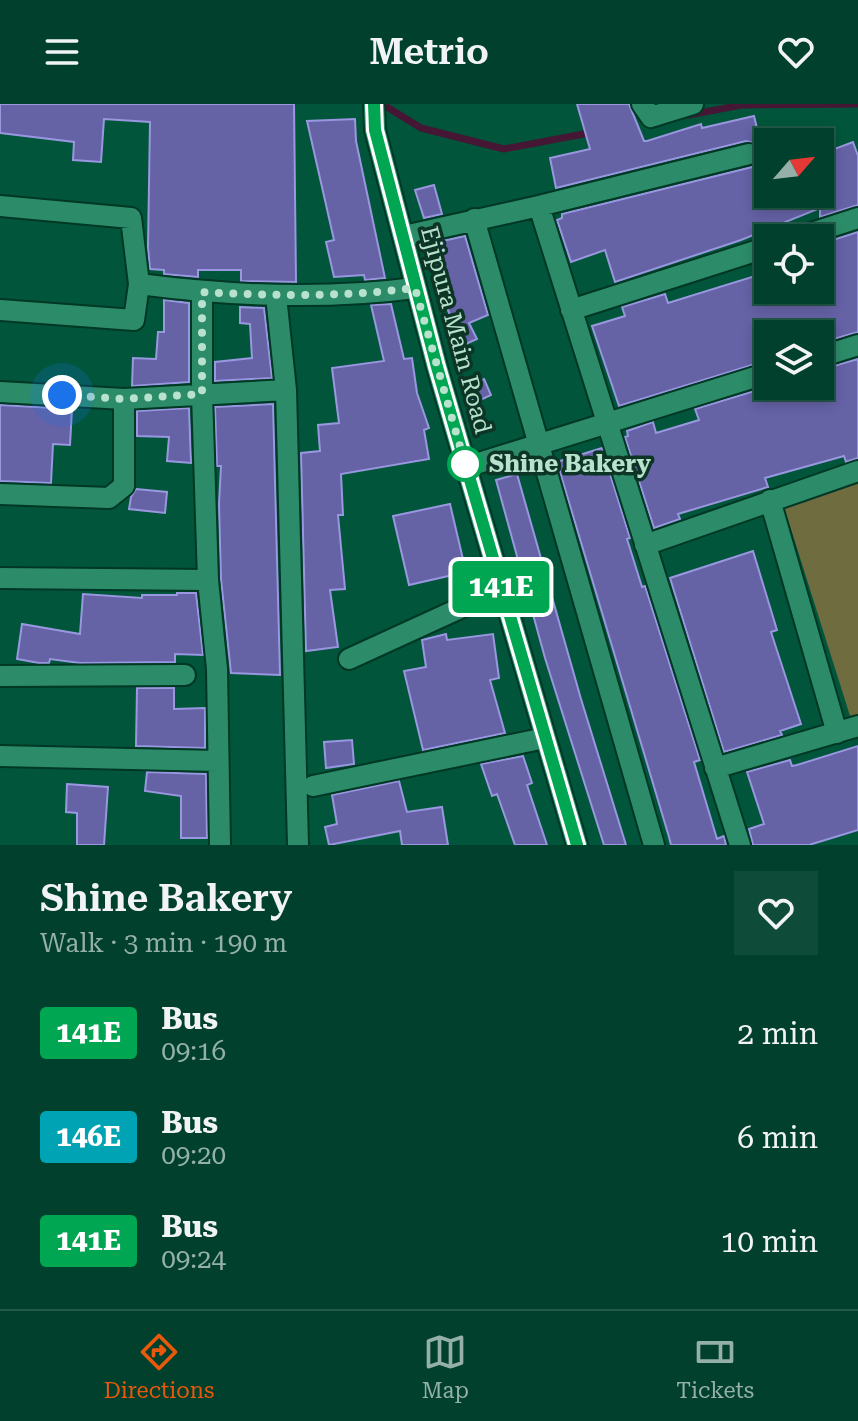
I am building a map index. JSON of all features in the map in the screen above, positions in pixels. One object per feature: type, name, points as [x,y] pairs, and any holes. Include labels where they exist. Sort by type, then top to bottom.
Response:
[{"type":"street","name":"Ejipura Main Road","points":[[374,104],[375,130],[415,288],[577,845]]},
{"type":"street","points":[[642,104],[651,117],[693,104]]},
{"type":"street","points":[[404,236],[749,154]]},
{"type":"street","points":[[0,206],[131,218],[139,284],[134,320],[0,310]]},
{"type":"street","points":[[539,206],[740,845]]},
{"type":"street","points":[[834,226],[858,218]]},
{"type":"street","points":[[474,219],[654,845]]},
{"type":"street","points":[[571,310],[754,251]]},
{"type":"street","points":[[139,284],[202,292],[276,296],[372,293],[415,288]]},
{"type":"street","points":[[202,292],[208,580],[217,669],[220,845]]},
{"type":"street","points":[[276,296],[286,390],[298,845]]},
{"type":"street","points":[[834,353],[858,345]]},
{"type":"street","points":[[466,467],[754,377]]},
{"type":"street","points":[[0,392],[124,399],[286,390]]},
{"type":"street","points":[[0,494],[109,498],[124,486],[124,399]]},
{"type":"street","points":[[645,545],[858,471]]},
{"type":"street","points":[[770,500],[837,733]]},
{"type":"street","points":[[0,578],[208,580]]},
{"type":"street","points":[[349,659],[502,589]]},
{"type":"street","points":[[0,676],[185,675]]},
{"type":"street","points":[[715,768],[858,726]]},
{"type":"street","points":[[313,786],[545,738]]},
{"type":"street","points":[[0,756],[218,761]]},
{"type":"shaded area","points":[[858,481],[858,717],[851,719],[783,504]]},
{"type":"building","points":[[0,104],[294,104],[296,282],[241,281],[241,270],[198,270],[198,277],[164,274],[164,270],[150,269],[150,122],[104,119],[101,162],[73,160],[74,142],[0,133]]},
{"type":"building","points":[[577,104],[629,104],[644,141],[701,124],[702,128],[754,116],[757,128],[754,128],[754,143],[746,141],[556,188],[550,158],[590,149]]},
{"type":"building","points":[[355,119],[356,141],[385,278],[365,280],[364,275],[334,277],[326,242],[334,240],[307,121]]},
{"type":"building","points":[[853,142],[858,156],[858,205],[820,217],[820,208],[834,208],[834,149]]},
{"type":"building","points":[[754,165],[754,208],[820,208],[780,224],[754,224],[754,235],[615,282],[605,250],[571,262],[557,220],[562,218],[562,214]]},
{"type":"building","points":[[434,185],[442,214],[424,218],[415,190]]},
{"type":"building","points":[[858,232],[858,332],[834,339],[834,320],[754,320],[754,364],[619,406],[592,326],[625,316],[622,307],[665,294],[668,303],[754,276],[754,304],[834,304],[834,240]]},
{"type":"building","points":[[465,236],[488,315],[469,323],[477,339],[457,348],[447,324],[453,322],[434,277],[437,276],[429,244]]},
{"type":"building","points":[[164,300],[189,303],[189,382],[132,386],[133,358],[156,359],[158,332],[164,332]]},
{"type":"building","points":[[391,304],[404,359],[412,358],[417,393],[429,428],[424,430],[429,459],[341,474],[343,515],[338,515],[345,589],[330,590],[338,647],[306,651],[301,453],[320,451],[318,425],[339,423],[332,368],[384,361],[371,305]]},
{"type":"building","points":[[240,307],[264,308],[272,378],[215,381],[215,362],[252,358],[250,324],[240,323]]},
{"type":"building","points":[[858,359],[858,458],[846,462],[844,456],[765,478],[768,487],[678,514],[680,519],[654,528],[625,437],[628,436],[627,431],[653,422],[656,433],[699,420],[695,409],[754,391],[754,400],[834,400],[834,366]]},
{"type":"building","points":[[484,379],[491,395],[474,403],[467,387]]},
{"type":"building","points":[[273,404],[280,675],[231,673],[221,579],[221,466],[217,466],[215,407]]},
{"type":"building","points":[[0,405],[72,409],[70,445],[53,444],[51,483],[0,481]]},
{"type":"building","points":[[189,408],[191,463],[167,461],[169,437],[137,436],[137,411]]},
{"type":"building","points":[[602,448],[642,587],[645,586],[700,760],[694,762],[717,839],[724,836],[726,845],[671,845],[557,462]]},
{"type":"building","points":[[517,474],[626,845],[604,845],[545,658],[496,480]]},
{"type":"building","points":[[136,489],[167,492],[165,513],[129,509]]},
{"type":"building","points":[[450,504],[466,572],[409,585],[393,516]]},
{"type":"building","points":[[753,551],[777,630],[771,632],[801,724],[780,731],[782,735],[724,752],[670,578]]},
{"type":"building","points":[[196,593],[203,655],[175,654],[175,662],[80,663],[50,659],[49,663],[39,663],[17,659],[22,624],[80,634],[83,594],[142,598],[142,595]]},
{"type":"building","points":[[446,634],[447,640],[493,634],[499,678],[490,680],[505,733],[423,750],[404,671],[426,667],[422,640]]},
{"type":"building","points":[[137,688],[174,688],[174,709],[205,708],[205,748],[136,746]]},
{"type":"building","points":[[352,740],[354,764],[326,768],[324,742]]},
{"type":"building","points":[[858,746],[858,830],[809,845],[753,845],[749,829],[764,824],[747,772],[790,760],[792,766],[797,765]]},
{"type":"building","points":[[523,756],[532,783],[527,785],[547,845],[515,845],[497,794],[492,796],[481,764]]},
{"type":"building","points":[[147,772],[206,774],[207,838],[181,838],[181,796],[145,791]]},
{"type":"building","points":[[399,781],[407,812],[442,807],[448,845],[402,845],[400,831],[329,845],[325,827],[337,824],[332,795]]},
{"type":"building","points":[[67,784],[108,787],[104,845],[77,845],[77,813],[66,812]]},
{"type":"waterway","points":[[382,104],[421,128],[504,149],[594,132]]},
{"type":"waterway","points":[[689,115],[741,105],[858,104]]},
{"type":"bus line","name":"141E","points":[[374,104],[375,130],[415,288],[577,845]]},
{"type":"place","name":"Shine Bakery","points":[[465,464]]},
{"type":"route","points":[[62,395],[124,399],[202,394],[202,292],[276,296],[372,293],[415,288],[465,464]]}]
